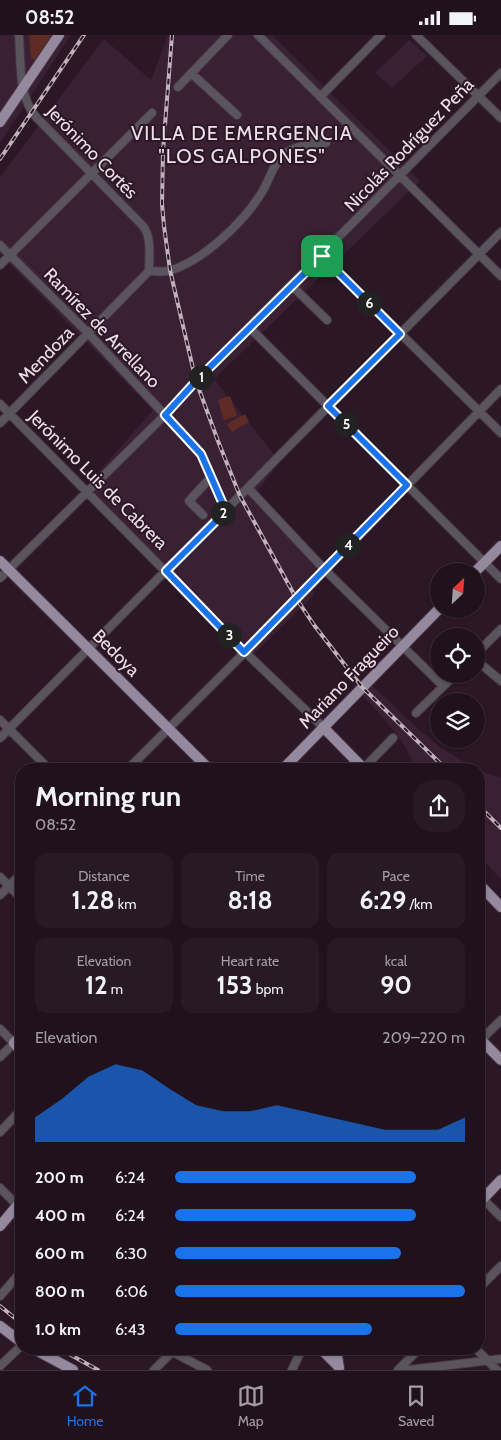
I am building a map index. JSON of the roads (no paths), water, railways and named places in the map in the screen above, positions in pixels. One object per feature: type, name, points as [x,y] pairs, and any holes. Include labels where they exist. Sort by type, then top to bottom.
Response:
[{"type":"main road","points":[[0,122],[59,35]]},
{"type":"main road","points":[[484,563],[501,546]]},
{"type":"main road","name":"Bedoya","points":[[0,561],[203,763]]},
{"type":"main road","name":"Mariano Fragueiro","points":[[288,763],[430,618]]},
{"type":"main road","name":"Jerónimo Luis de Cabrera","points":[[323,727],[358,763]]},
{"type":"main road","points":[[485,890],[501,907]]},
{"type":"main road","points":[[485,1045],[501,1060]]},
{"type":"main road","points":[[485,1194],[501,1180]]},
{"type":"main road","points":[[0,1226],[15,1210]]},
{"type":"main road","points":[[0,1327],[15,1337]]},
{"type":"main road","points":[[45,1355],[72,1370]]},
{"type":"main road","points":[[326,1355],[339,1368]]},
{"type":"main road","points":[[337,1355],[339,1368]]},
{"type":"street","name":"Jerónimo Cortés","points":[[19,35],[23,87],[32,112],[147,232],[150,271]]},
{"type":"street","points":[[178,87],[228,35]]},
{"type":"street","points":[[258,35],[501,276]]},
{"type":"street","points":[[320,97],[381,35]]},
{"type":"street","points":[[416,35],[501,118]]},
{"type":"street","points":[[191,73],[237,115]]},
{"type":"street","name":"Nicolás Rodríguez Peña","points":[[0,578],[165,415],[196,381],[322,256],[501,73]]},
{"type":"street","points":[[0,265],[152,113]]},
{"type":"street","points":[[150,271],[168,271],[200,255],[224,236],[252,207],[263,191],[275,164],[284,154],[291,149],[311,144]]},
{"type":"street","points":[[0,739],[501,232]]},
{"type":"street","name":"Ramírez de Arrellano","points":[[0,245],[88,333],[201,454],[226,511]]},
{"type":"street","points":[[322,256],[501,433]]},
{"type":"street","name":"Mendoza","points":[[0,423],[150,271]]},
{"type":"street","points":[[292,286],[327,321]]},
{"type":"street","points":[[250,328],[484,563]]},
{"type":"street","points":[[134,763],[501,389]]},
{"type":"street","name":"Jerónimo Luis de Cabrera","points":[[0,405],[244,652],[323,727]]},
{"type":"street","points":[[203,515],[189,501],[211,477]]},
{"type":"street","points":[[248,488],[324,569],[443,686]]},
{"type":"street","points":[[485,564],[501,579]]},
{"type":"street","points":[[485,645],[501,629]]},
{"type":"street","points":[[485,668],[501,681]]},
{"type":"street","points":[[416,713],[446,683]]},
{"type":"street","points":[[0,720],[43,763]]},
{"type":"street","points":[[370,763],[393,738]]},
{"type":"street","points":[[0,877],[15,892]]},
{"type":"street","points":[[0,895],[15,880]]},
{"type":"street","points":[[485,1035],[501,1020]]},
{"type":"street","points":[[0,1029],[15,1040]]},
{"type":"street","points":[[0,1057],[15,1046]]},
{"type":"street","points":[[0,1132],[15,1116]]},
{"type":"street","points":[[0,1188],[15,1201]]},
{"type":"street","points":[[485,1203],[501,1217]]},
{"type":"street","points":[[485,1283],[501,1266]]},
{"type":"street","points":[[0,1296],[15,1280]]},
{"type":"street","points":[[0,1366],[15,1351]]},
{"type":"street","points":[[154,1370],[167,1355]]},
{"type":"street","points":[[180,1355],[207,1370]]},
{"type":"street","points":[[292,1370],[299,1355]]},
{"type":"street","points":[[398,1370],[413,1355]]},
{"type":"street","points":[[482,1355],[497,1370]]},
{"type":"street","points":[[408,1370],[501,1359]]},
{"type":"railway","points":[[0,159],[84,35]]},
{"type":"railway","points":[[172,35],[163,151],[162,204],[164,226],[170,270],[196,381],[218,441],[240,496],[296,598],[314,625],[362,687],[440,763]]},
{"type":"railway","points":[[485,812],[501,828]]},
{"type":"railway","points":[[0,1306],[15,1318]]},
{"type":"railway","points":[[71,1355],[98,1370]]},
{"type":"district","name":"VILLA DE EMERGENCIA \"LOS GALPONES\"","points":[[242,144]]}]
